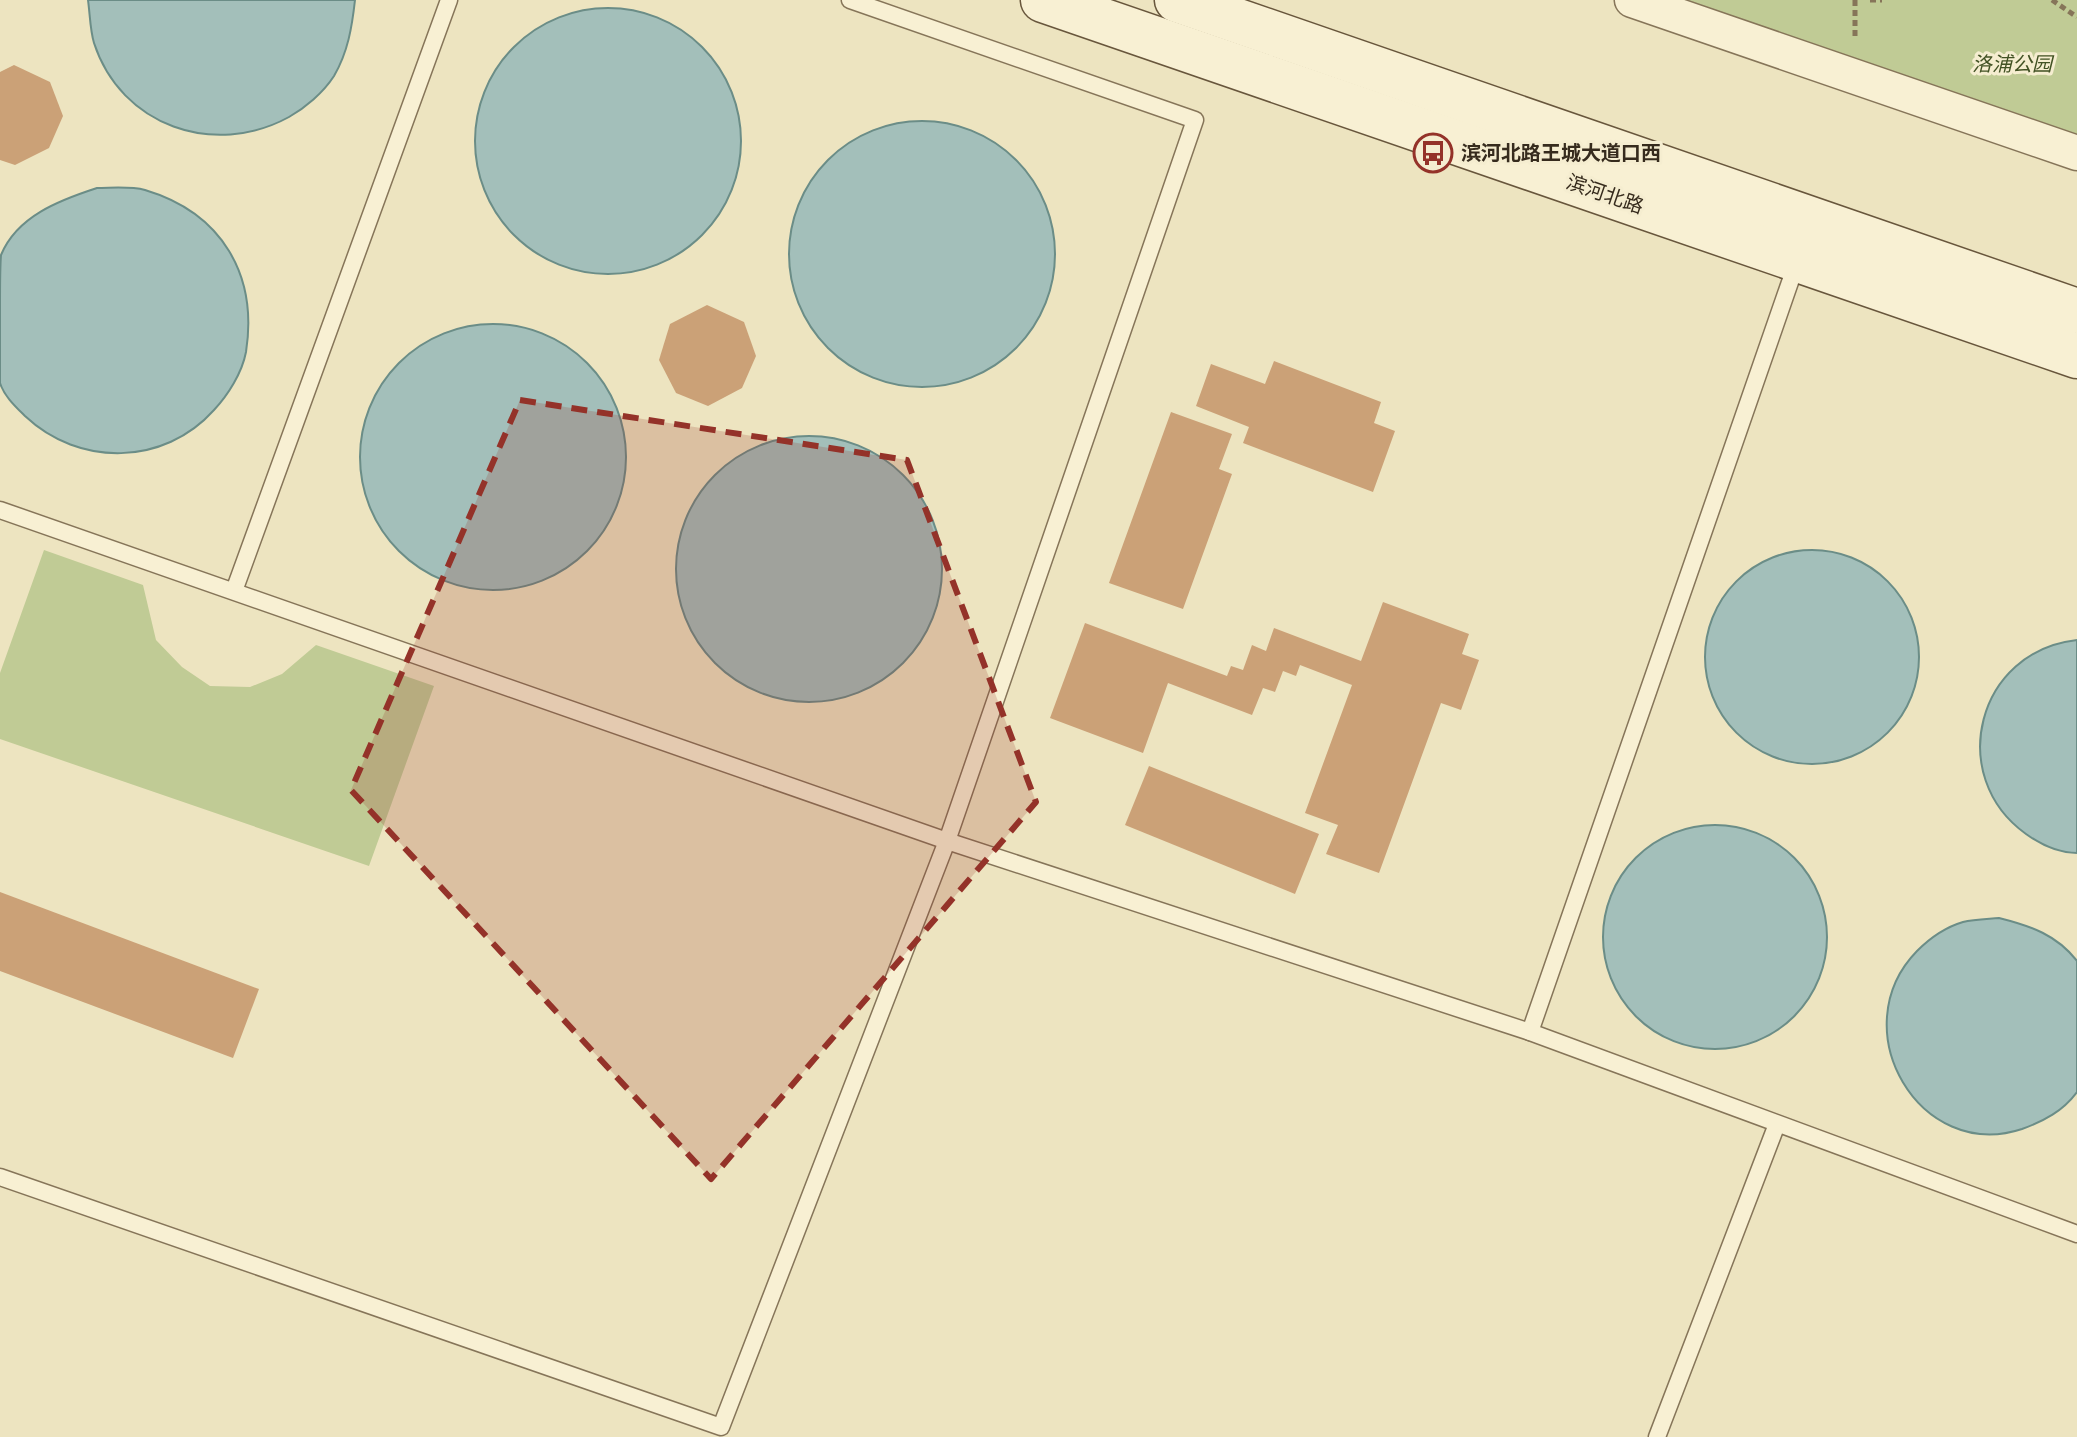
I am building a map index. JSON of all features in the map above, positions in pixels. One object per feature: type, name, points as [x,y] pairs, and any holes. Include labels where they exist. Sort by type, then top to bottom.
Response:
[{"type":"main road","name":"滨河北路","points":[[1043,0],[2077,356]]},
{"type":"main road","points":[[1177,0],[2077,311]]},
{"type":"street","points":[[1632,0],[2077,153]]},
{"type":"lane","points":[[234,591],[449,0]]},
{"type":"lane","points":[[0,1177],[721,1427],[947,841],[1195,120],[850,0]]},
{"type":"lane","points":[[1530,1032],[1798,260]]},
{"type":"lane","points":[[0,510],[947,841],[1530,1032],[2077,1234]]},
{"type":"lane","points":[[1657,1437],[1777,1124]]},
{"type":"path","points":[[1870,0],[1882,0]]},
{"type":"path","points":[[2052,0],[2077,17]]},
{"type":"highlighted area","points":[[520,400],[907,460],[1036,802],[711,1179],[351,790]]},
{"type":"green space","name":"洛浦公园","points":[[1632,0],[2077,0],[2077,153]]},
{"type":"green space","points":[[44,550],[143,585],[156,640],[182,667],[210,686],[250,687],[282,674],[316,645],[434,686],[369,866],[0,739],[0,673]]},
{"type":"water","points":[[88,0],[355,0],[346,49],[325,88],[289,117],[260,129],[231,134],[201,133],[174,126],[148,114],[125,95],[107,72],[94,43]]},
{"type":"water","points":[[608,8],[659,18],[702,47],[731,90],[741,141],[731,192],[702,235],[659,264],[608,274],[557,264],[514,235],[485,192],[475,141],[485,90],[514,47],[557,18]]},
{"type":"water","points":[[922,121],[973,131],[1016,160],[1045,203],[1055,254],[1045,305],[1016,348],[973,377],[922,387],[871,377],[828,348],[799,305],[789,254],[799,203],[828,160],[871,131]]},
{"type":"water","points":[[97,188],[145,190],[172,200],[195,214],[214,231],[229,251],[240,273],[246,297],[246,352],[229,391],[194,428],[171,442],[146,450],[121,453],[95,451],[70,444],[47,433],[25,416],[7,397],[0,383],[1,255],[18,230],[41,211]]},
{"type":"water","points":[[493,324],[544,334],[587,363],[616,406],[626,457],[616,508],[587,551],[544,580],[493,590],[442,580],[399,551],[370,508],[360,457],[370,406],[399,363],[442,334]]},
{"type":"water","points":[[809,436],[860,446],[903,475],[932,518],[942,569],[932,620],[903,663],[860,692],[809,702],[758,692],[715,663],[686,620],[676,569],[686,518],[715,475],[758,446]]},
{"type":"water","points":[[1812,550],[1853,558],[1888,581],[1911,616],[1919,657],[1911,698],[1888,733],[1853,756],[1812,764],[1771,756],[1736,733],[1713,698],[1705,657],[1713,616],[1736,581],[1771,558]]},
{"type":"water","points":[[2077,640],[2077,853],[2070,853],[2026,834],[2001,809],[1986,781],[1980,750],[1984,719],[1996,691],[2015,667],[2043,649]]},
{"type":"water","points":[[1715,825],[1758,833],[1794,858],[1819,894],[1827,937],[1819,980],[1794,1016],[1758,1041],[1715,1049],[1672,1041],[1636,1016],[1611,980],[1603,937],[1611,894],[1636,858],[1672,833]]},
{"type":"water","points":[[1999,918],[2042,933],[2061,944],[2077,961],[2077,1092],[2059,1110],[2038,1123],[2022,1129],[1985,1134],[1952,1126],[1924,1108],[1903,1082],[1890,1051],[1887,1016],[1896,982],[1917,951],[1957,924]]},
{"type":"building","points":[[14,65],[50,82],[63,116],[49,148],[15,165],[0,160],[0,72]]},
{"type":"building","points":[[707,305],[744,322],[756,356],[742,388],[708,406],[676,393],[659,360],[670,324]]},
{"type":"building","points":[[1274,361],[1381,402],[1374,423],[1395,431],[1373,492],[1243,443],[1249,427],[1196,406],[1211,364],[1265,384]]},
{"type":"building","points":[[1171,412],[1232,434],[1219,469],[1232,474],[1183,609],[1109,583]]},
{"type":"building","points":[[1383,602],[1469,634],[1462,654],[1479,660],[1461,710],[1441,703],[1379,873],[1326,854],[1338,825],[1305,813],[1352,685],[1300,665],[1296,676],[1283,671],[1275,692],[1263,688],[1252,715],[1168,683],[1143,753],[1050,718],[1085,623],[1227,676],[1231,666],[1243,670],[1252,645],[1266,651],[1274,628],[1361,661]]},
{"type":"building","points":[[1149,766],[1319,834],[1295,894],[1125,825]]},
{"type":"building","points":[[0,892],[259,989],[233,1058],[0,971]]},
{"type":"place","name":"滨河北路王城大道口西","points":[[1433,153]]}]
